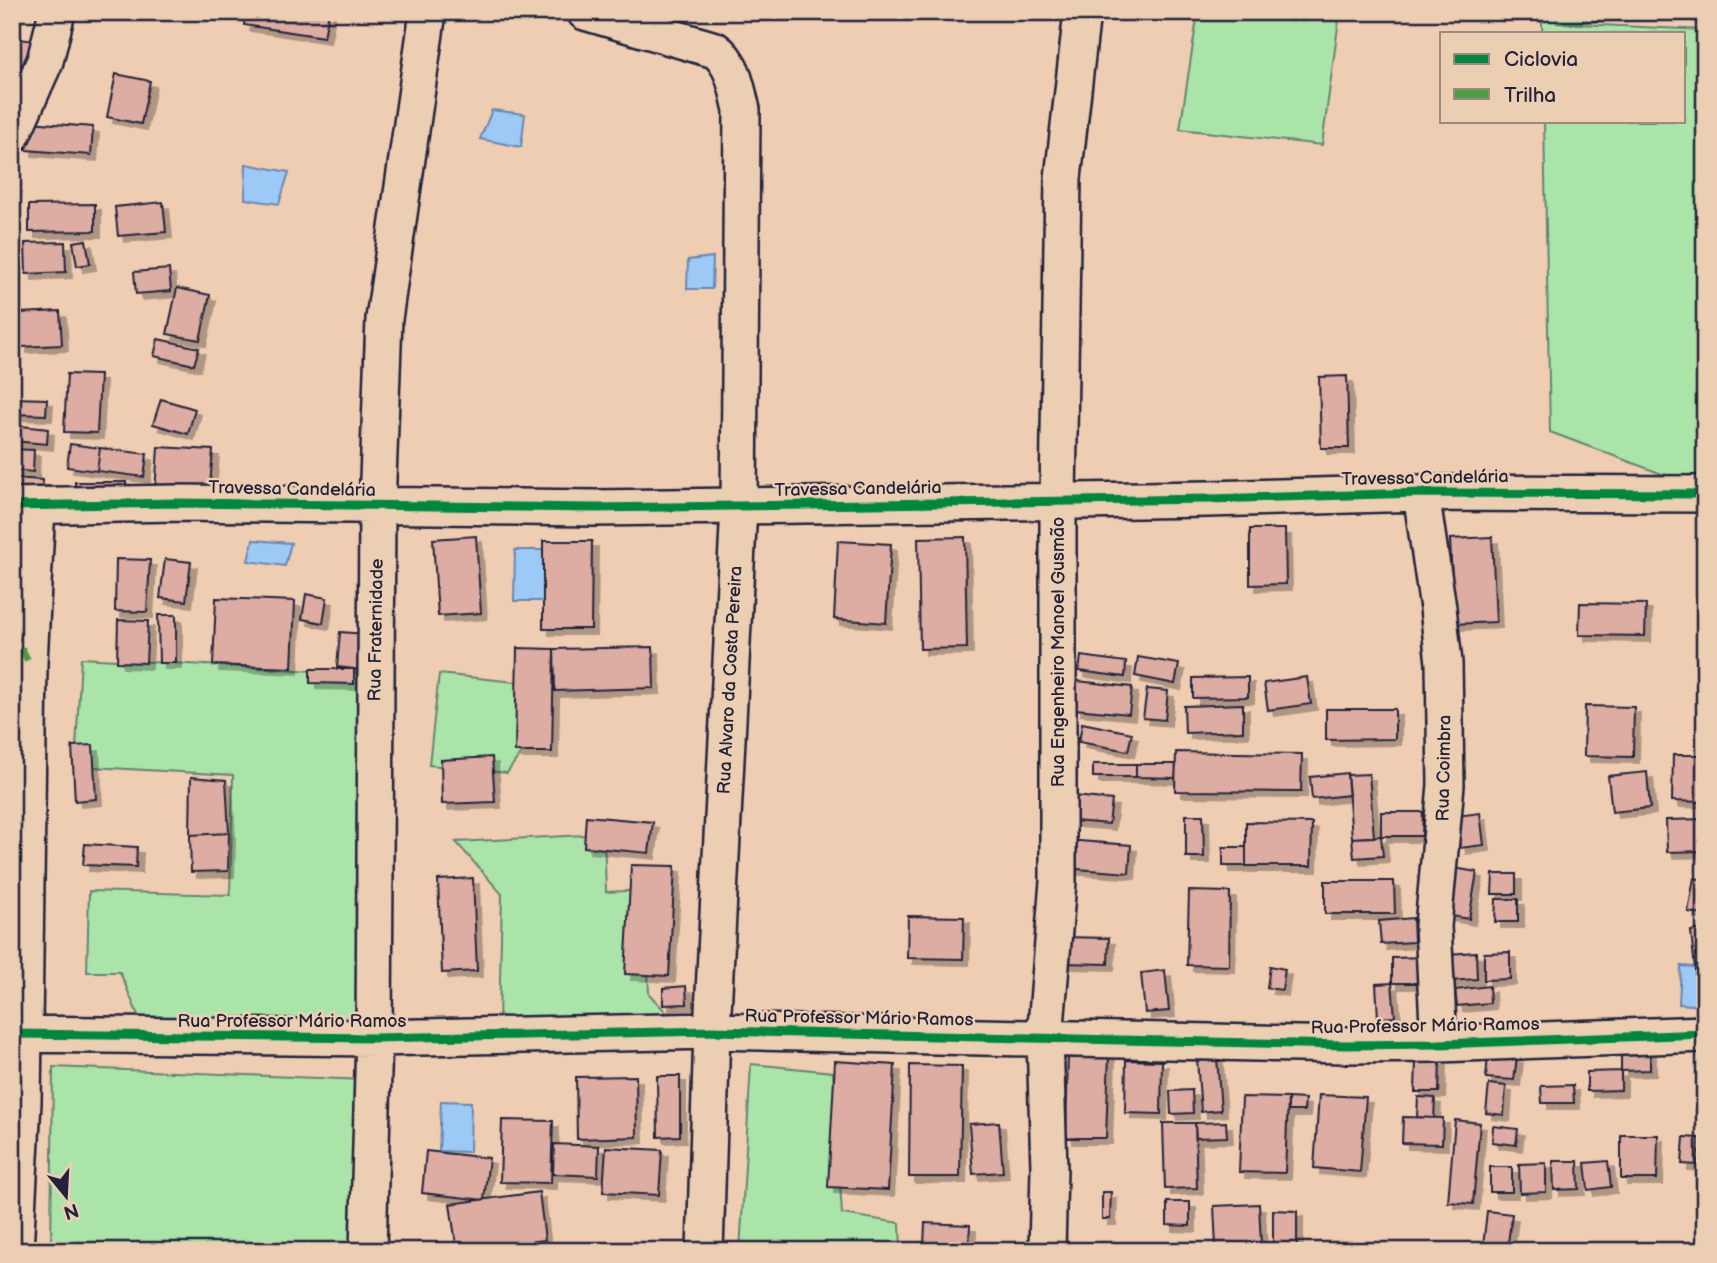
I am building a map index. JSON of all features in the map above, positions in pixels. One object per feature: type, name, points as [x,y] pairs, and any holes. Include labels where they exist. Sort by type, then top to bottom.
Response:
[{"type":"street","points":[[12,135],[45,61],[57,12]]},
{"type":"street","name":"Rua Fraternidade","points":[[368,1251],[373,1038],[377,506],[384,319],[428,12]]},
{"type":"street","name":"Rua Alvaro da Costa Pereira","points":[[585,12],[715,50],[724,56],[734,79],[742,110],[739,507],[712,1031],[705,1251]]},
{"type":"street","name":"Rua Engenheiro Manoel Gusmão","points":[[1047,1251],[1049,1168],[1045,1038],[1058,882],[1058,500],[1063,178],[1082,12]]},
{"type":"street","name":"Travessa Candelária","points":[[25,506],[176,503],[739,507],[1421,493],[1705,494]]},
{"type":"street","name":"Rua Coimbra","points":[[1421,493],[1444,663],[1446,785],[1433,926],[1439,1044]]},
{"type":"street","points":[[15,1251],[23,1102],[17,1034],[29,663],[25,506]]},
{"type":"street","name":"Rua Professor Mário Ramos","points":[[17,1034],[373,1038],[712,1031],[1346,1045],[1705,1034]]},
{"type":"green space","points":[[1198,12],[1340,12],[1322,145],[1180,129]]},
{"type":"green space","points":[[1532,12],[1689,12],[1689,18],[1556,23],[1705,30],[1705,478],[1670,477],[1550,432],[1544,122],[1686,122],[1686,32],[1542,32],[1542,23]]},
{"type":"green space","points":[[81,658],[369,674],[361,1025],[140,1020],[120,972],[87,972],[89,891],[230,895],[233,775],[75,766]]},
{"type":"green space","points":[[439,674],[535,684],[528,743],[507,773],[429,765]]},
{"type":"green space","points":[[604,834],[606,892],[644,890],[649,994],[681,1028],[499,1023],[502,894],[456,842]]},
{"type":"green space","points":[[751,1064],[833,1072],[842,1214],[900,1223],[901,1251],[740,1251]]},
{"type":"green space","points":[[53,1067],[365,1080],[359,1251],[51,1251]]},
{"type":"water","points":[[492,110],[525,114],[521,147],[480,139]]},
{"type":"water","points":[[246,164],[289,172],[279,204],[245,199]]},
{"type":"water","points":[[713,257],[712,289],[687,289],[688,260]]},
{"type":"water","points":[[253,540],[291,543],[285,566],[248,561]]},
{"type":"water","points":[[515,550],[550,550],[549,601],[514,601]]},
{"type":"water","points":[[1681,966],[1705,968],[1704,1006],[1679,1004]]},
{"type":"water","points":[[441,1101],[471,1102],[470,1152],[439,1151]]},
{"type":"building","points":[[245,12],[329,12],[324,37],[244,25]]},
{"type":"building","points":[[12,38],[35,41],[30,73],[12,70]]},
{"type":"building","points":[[116,74],[150,81],[141,124],[107,117]]},
{"type":"building","points":[[29,122],[93,127],[91,155],[26,150]]},
{"type":"building","points":[[163,202],[166,232],[118,236],[115,207]]},
{"type":"building","points":[[95,204],[95,231],[29,232],[29,205]]},
{"type":"building","points":[[86,240],[90,264],[77,266],[73,242]]},
{"type":"building","points":[[65,242],[66,272],[26,274],[25,243]]},
{"type":"building","points":[[169,269],[171,291],[136,294],[134,272]]},
{"type":"building","points":[[177,288],[210,295],[200,340],[167,334]]},
{"type":"building","points":[[60,311],[62,345],[21,347],[20,313]]},
{"type":"building","points":[[158,339],[199,348],[194,365],[154,356]]},
{"type":"building","points":[[67,374],[100,375],[97,433],[64,432]]},
{"type":"building","points":[[1347,376],[1349,448],[1321,448],[1319,377]]},
{"type":"building","points":[[12,398],[47,399],[46,415],[12,414]]},
{"type":"building","points":[[161,399],[195,409],[188,434],[153,424]]},
{"type":"building","points":[[12,425],[48,429],[47,444],[12,441]]},
{"type":"building","points":[[70,444],[100,448],[97,471],[67,467]]},
{"type":"building","points":[[158,447],[213,450],[209,497],[155,493]]},
{"type":"building","points":[[100,448],[147,454],[144,477],[97,471]]},
{"type":"building","points":[[12,449],[34,450],[33,472],[12,470]]},
{"type":"building","points":[[12,478],[43,480],[42,499],[12,497]]},
{"type":"building","points":[[75,482],[126,482],[127,500],[75,499]]},
{"type":"building","points":[[1701,505],[1705,505],[1705,569],[1701,569]]},
{"type":"building","points":[[1250,529],[1285,529],[1286,584],[1250,585]]},
{"type":"building","points":[[476,536],[481,613],[438,616],[433,539]]},
{"type":"building","points":[[965,537],[967,648],[920,649],[918,538]]},
{"type":"building","points":[[1492,537],[1496,622],[1454,624],[1450,539]]},
{"type":"building","points":[[543,541],[592,541],[591,629],[543,629]]},
{"type":"building","points":[[838,541],[891,544],[886,623],[834,619]]},
{"type":"building","points":[[116,559],[150,560],[147,612],[115,611]]},
{"type":"building","points":[[165,559],[191,562],[186,601],[160,598]]},
{"type":"building","points":[[306,594],[327,598],[323,623],[302,619]]},
{"type":"building","points":[[216,598],[295,601],[292,668],[213,665]]},
{"type":"building","points":[[1580,603],[1646,604],[1645,636],[1579,635]]},
{"type":"building","points":[[158,615],[176,615],[176,663],[159,663]]},
{"type":"building","points":[[118,620],[148,621],[146,663],[117,662]]},
{"type":"building","points":[[340,632],[366,634],[363,670],[337,667]]},
{"type":"building","points":[[653,647],[654,688],[555,691],[554,649]]},
{"type":"building","points":[[517,648],[554,649],[552,752],[515,752]]},
{"type":"building","points":[[1081,656],[1126,662],[1125,677],[1079,671]]},
{"type":"building","points":[[1138,657],[1179,664],[1175,684],[1135,676]]},
{"type":"building","points":[[1705,665],[1705,702],[1703,702],[1697,666]]},
{"type":"building","points":[[310,669],[354,669],[354,684],[310,683]]},
{"type":"building","points":[[1248,677],[1248,697],[1193,698],[1193,678]]},
{"type":"building","points":[[1307,677],[1311,704],[1268,710],[1264,683]]},
{"type":"building","points":[[1077,681],[1132,687],[1129,714],[1075,709]]},
{"type":"building","points":[[1147,689],[1168,691],[1165,720],[1143,718]]},
{"type":"building","points":[[1243,704],[1243,731],[1185,733],[1184,706]]},
{"type":"building","points":[[1585,706],[1634,707],[1633,757],[1584,756]]},
{"type":"building","points":[[1326,709],[1395,709],[1395,739],[1326,740]]},
{"type":"building","points":[[1082,723],[1132,733],[1128,751],[1079,742]]},
{"type":"building","points":[[93,745],[96,799],[75,801],[72,746]]},
{"type":"building","points":[[1176,752],[1302,754],[1301,792],[1175,791]]},
{"type":"building","points":[[1673,755],[1705,755],[1705,802],[1672,801]]},
{"type":"building","points":[[492,757],[495,802],[442,804],[441,760]]},
{"type":"building","points":[[1093,764],[1136,764],[1136,777],[1093,777]]},
{"type":"building","points":[[1136,764],[1176,764],[1175,778],[1136,777]]},
{"type":"building","points":[[1647,772],[1650,808],[1612,812],[1608,776]]},
{"type":"building","points":[[1347,773],[1349,795],[1312,799],[1310,777]]},
{"type":"building","points":[[1369,774],[1374,837],[1352,838],[1347,775]]},
{"type":"building","points":[[191,777],[226,780],[229,833],[190,835]]},
{"type":"building","points":[[1065,795],[1112,800],[1109,824],[1062,820]]},
{"type":"building","points":[[1381,812],[1423,812],[1422,836],[1381,836]]},
{"type":"building","points":[[1480,813],[1484,845],[1460,848],[1456,816]]},
{"type":"building","points":[[1186,815],[1203,815],[1204,857],[1186,857]]},
{"type":"building","points":[[586,816],[653,822],[649,853],[584,847]]},
{"type":"building","points":[[1705,819],[1705,851],[1667,852],[1666,820]]},
{"type":"building","points":[[1246,822],[1312,823],[1311,866],[1246,866]]},
{"type":"building","points":[[229,833],[228,871],[191,872],[190,835]]},
{"type":"building","points":[[1381,836],[1383,856],[1354,858],[1352,838]]},
{"type":"building","points":[[1066,840],[1131,845],[1129,873],[1064,868]]},
{"type":"building","points":[[85,844],[137,847],[136,867],[83,865]]},
{"type":"building","points":[[1223,847],[1246,847],[1246,866],[1223,866]]},
{"type":"building","points":[[631,865],[675,866],[669,976],[625,974]]},
{"type":"building","points":[[1454,868],[1477,872],[1469,919],[1446,915]]},
{"type":"building","points":[[1493,874],[1516,874],[1516,894],[1492,894]]},
{"type":"building","points":[[473,878],[477,971],[442,973],[438,880]]},
{"type":"building","points":[[1694,878],[1705,880],[1705,915],[1688,912]]},
{"type":"building","points":[[1325,881],[1394,881],[1395,914],[1325,914]]},
{"type":"building","points":[[1189,891],[1230,892],[1229,966],[1187,965]]},
{"type":"building","points":[[1496,899],[1518,899],[1518,922],[1495,922]]},
{"type":"building","points":[[908,916],[964,917],[963,959],[907,958]]},
{"type":"building","points":[[1413,918],[1414,942],[1381,944],[1379,921]]},
{"type":"building","points":[[1705,929],[1705,978],[1696,979],[1691,931]]},
{"type":"building","points":[[1064,937],[1109,938],[1108,964],[1063,963]]},
{"type":"building","points":[[1476,952],[1477,979],[1449,981],[1448,954]]},
{"type":"building","points":[[1510,952],[1510,979],[1484,980],[1484,953]]},
{"type":"building","points":[[1424,957],[1423,983],[1392,983],[1392,958]]},
{"type":"building","points":[[1270,966],[1285,969],[1282,990],[1267,988]]},
{"type":"building","points":[[1165,970],[1169,1011],[1145,1013],[1141,973]]},
{"type":"building","points":[[1392,983],[1395,1017],[1378,1018],[1376,984]]},
{"type":"building","points":[[686,986],[687,1004],[663,1005],[663,988]]},
{"type":"building","points":[[1489,986],[1490,1003],[1457,1006],[1455,990]]},
{"type":"building","points":[[1650,1050],[1650,1070],[1621,1071],[1621,1051]]},
{"type":"building","points":[[1068,1052],[1109,1054],[1106,1138],[1066,1138]]},
{"type":"building","points":[[1488,1055],[1517,1057],[1514,1080],[1486,1078]]},
{"type":"building","points":[[1217,1058],[1221,1110],[1201,1112],[1197,1059]]},
{"type":"building","points":[[1416,1059],[1440,1060],[1439,1092],[1415,1092]]},
{"type":"building","points":[[1126,1060],[1162,1061],[1161,1114],[1125,1113]]},
{"type":"building","points":[[835,1061],[895,1065],[888,1190],[828,1187]]},
{"type":"building","points":[[910,1065],[962,1066],[960,1177],[909,1177]]},
{"type":"building","points":[[1621,1071],[1621,1090],[1587,1091],[1587,1072]]},
{"type":"building","points":[[636,1076],[637,1137],[577,1139],[576,1077]]},
{"type":"building","points":[[657,1076],[680,1076],[680,1136],[658,1137]]},
{"type":"building","points":[[1489,1084],[1506,1086],[1504,1115],[1486,1113]]},
{"type":"building","points":[[1573,1085],[1574,1103],[1542,1103],[1541,1086]]},
{"type":"building","points":[[1192,1090],[1193,1113],[1171,1114],[1170,1091]]},
{"type":"building","points":[[1319,1095],[1366,1097],[1360,1172],[1314,1168]]},
{"type":"building","points":[[1242,1097],[1288,1098],[1285,1173],[1239,1172]]},
{"type":"building","points":[[1418,1097],[1435,1098],[1434,1118],[1417,1117]]},
{"type":"building","points":[[1288,1098],[1305,1099],[1304,1111],[1288,1111]]},
{"type":"building","points":[[1403,1117],[1443,1118],[1442,1144],[1402,1143]]},
{"type":"building","points":[[502,1120],[553,1121],[551,1183],[500,1182]]},
{"type":"building","points":[[1455,1120],[1480,1123],[1473,1204],[1448,1202]]},
{"type":"building","points":[[999,1122],[1003,1172],[973,1174],[969,1124]]},
{"type":"building","points":[[1226,1122],[1227,1137],[1196,1138],[1195,1123]]},
{"type":"building","points":[[1163,1123],[1195,1123],[1197,1188],[1165,1189]]},
{"type":"building","points":[[1493,1126],[1518,1129],[1516,1145],[1492,1142]]},
{"type":"building","points":[[1621,1135],[1658,1135],[1657,1179],[1621,1179]]},
{"type":"building","points":[[1684,1137],[1699,1138],[1697,1165],[1682,1164]]},
{"type":"building","points":[[554,1144],[599,1146],[598,1176],[553,1174]]},
{"type":"building","points":[[606,1147],[662,1150],[659,1195],[603,1192]]},
{"type":"building","points":[[426,1151],[489,1158],[484,1200],[422,1193]]},
{"type":"building","points":[[1553,1161],[1578,1161],[1579,1189],[1554,1190]]},
{"type":"building","points":[[1608,1161],[1611,1187],[1588,1190],[1585,1163]]},
{"type":"building","points":[[1546,1163],[1546,1192],[1520,1193],[1519,1164]]},
{"type":"building","points":[[1490,1167],[1512,1167],[1512,1192],[1490,1192]]},
{"type":"building","points":[[539,1192],[545,1240],[457,1251],[450,1204]]},
{"type":"building","points":[[1102,1192],[1111,1192],[1110,1219],[1102,1219]]},
{"type":"building","points":[[1167,1202],[1190,1202],[1190,1226],[1167,1225]]},
{"type":"building","points":[[1259,1204],[1261,1245],[1216,1247],[1214,1206]]},
{"type":"building","points":[[1273,1210],[1297,1211],[1297,1249],[1273,1250]]},
{"type":"building","points":[[1487,1211],[1512,1214],[1507,1250],[1483,1247]]},
{"type":"building","points":[[925,1223],[970,1225],[969,1249],[924,1247]]},
{"type":"marked path","points":[[12,629],[29,663]]},
{"type":"cycle path","points":[[12,506],[176,503],[595,508],[1208,499],[1421,493],[1705,494]]},
{"type":"cycle path","points":[[12,1034],[374,1038],[712,1031],[1346,1045],[1705,1034]]}]
